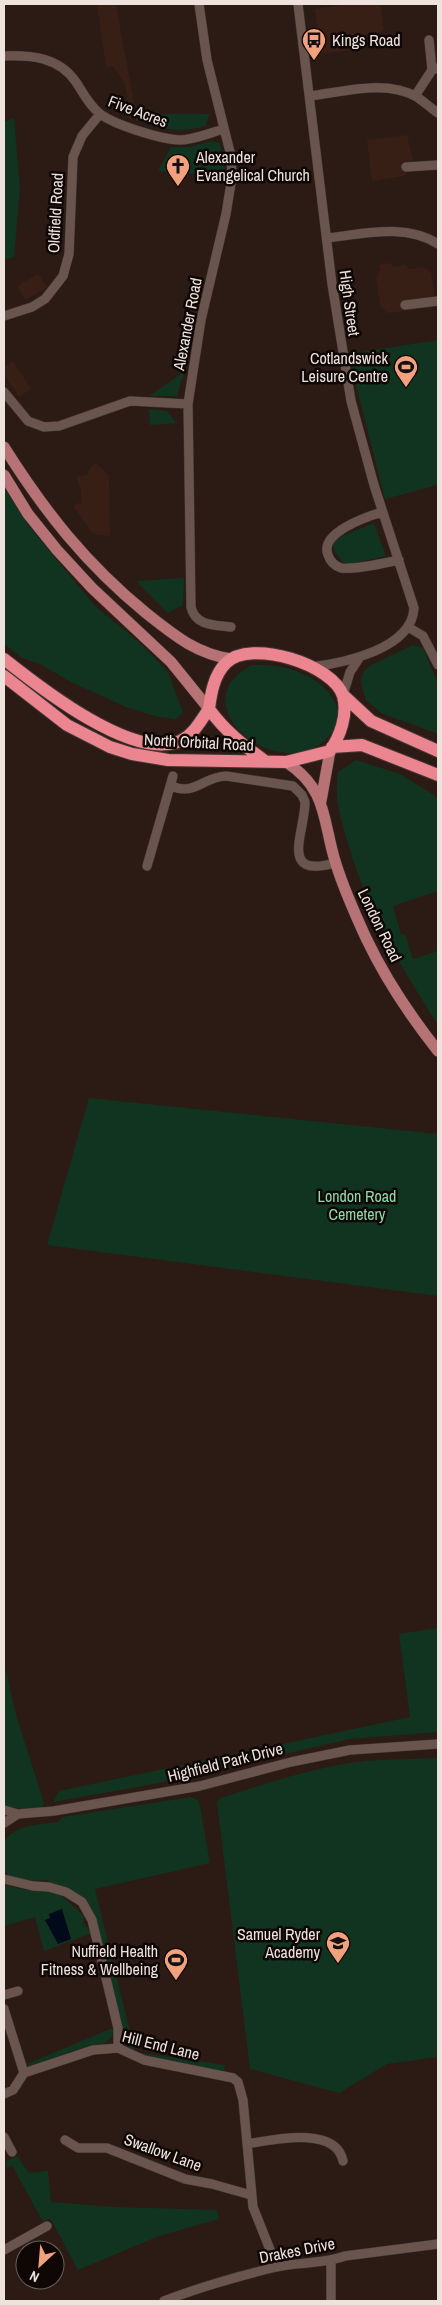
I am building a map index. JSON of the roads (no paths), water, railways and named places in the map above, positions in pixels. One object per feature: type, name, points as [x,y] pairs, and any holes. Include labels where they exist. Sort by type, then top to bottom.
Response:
[{"type":"highway","points":[[438,751],[372,721],[331,682],[311,667],[286,656],[262,652],[248,653],[232,659],[222,669],[214,683],[208,709],[233,738],[265,761],[286,762],[331,749],[362,745],[438,775]]},
{"type":"highway","name":"North Orbital Road","points":[[4,659],[73,711],[98,725],[146,742],[172,744],[181,741],[193,730],[208,709]]},
{"type":"highway","name":"North Orbital Road","points":[[4,676],[67,725],[110,747],[132,754],[168,760],[265,761]]},
{"type":"highway","points":[[331,749],[343,719],[343,695]]},
{"type":"main road","points":[[4,447],[54,520],[92,566],[183,643],[205,654],[232,659]]},
{"type":"main road","points":[[4,475],[28,514],[56,550],[92,588],[171,662],[208,709]]},
{"type":"main road","name":"London Road","points":[[321,801],[331,749]]},
{"type":"main road","name":"London Road","points":[[286,762],[303,773],[321,801],[335,863],[367,940],[399,996],[438,1051]]},
{"type":"street","name":"Alexander Road","points":[[199,4],[207,60],[231,156],[230,190],[201,320],[188,404],[191,607],[195,618],[202,622],[231,626]]},
{"type":"street","name":"High Street","points":[[298,4],[342,351],[351,400],[382,512],[414,608],[408,628]]},
{"type":"street","points":[[415,96],[435,69],[429,40]]},
{"type":"street","name":"Five Acres","points":[[4,56],[32,56],[54,63],[70,74],[89,102],[100,114],[129,126],[170,139],[190,139],[224,129]]},
{"type":"street","points":[[310,96],[375,88],[391,89],[415,96],[438,113]]},
{"type":"street","name":"Oldfield Road","points":[[4,316],[32,307],[45,300],[63,276],[69,254],[73,157],[82,136],[100,114]]},
{"type":"street","points":[[406,167],[438,164]]},
{"type":"street","points":[[327,238],[392,231],[424,236],[438,244]]},
{"type":"street","points":[[405,305],[438,301]]},
{"type":"street","points":[[4,392],[28,421],[44,426],[59,426],[130,401],[188,404]]},
{"type":"street","points":[[382,512],[335,533],[327,543],[327,553],[333,563],[344,568],[399,560]]},
{"type":"street","points":[[311,667],[360,657],[395,641],[408,628],[423,636],[435,649],[438,665]]},
{"type":"street","points":[[343,695],[350,672],[360,657]]},
{"type":"street","points":[[147,866],[173,776]]},
{"type":"street","points":[[171,786],[186,791],[218,777],[226,776],[293,786],[302,795],[305,802],[297,848],[299,858],[303,863],[315,867],[335,863]]},
{"type":"street","name":"Highfield Park Drive","points":[[4,1810],[18,1814],[125,1800],[200,1786],[291,1762],[350,1750],[438,1744]]},
{"type":"street","name":"Highfield Park Drive","points":[[4,1823],[18,1814]]},
{"type":"street","points":[[4,1879],[66,1892],[82,1902],[94,1929],[118,2028],[118,2048]]},
{"type":"street","points":[[4,1996],[18,1991]]},
{"type":"street","points":[[4,2008],[24,2073],[13,2090],[4,2094]]},
{"type":"street","name":"Hill End Lane","points":[[24,2073],[93,2050],[118,2048],[144,2060],[233,2078],[240,2087],[245,2113],[247,2144]]},
{"type":"street","points":[[4,2136],[12,2152]]},
{"type":"street","points":[[277,2267],[270,2246],[259,2227],[252,2195],[247,2144],[299,2136],[308,2137],[334,2145],[342,2154],[343,2160]]},
{"type":"street","name":"Swallow Lane","points":[[65,2140],[78,2148],[107,2148],[185,2180],[212,2184],[252,2195]]},
{"type":"street","points":[[4,2250],[47,2226]]},
{"type":"street","name":"Drakes Drive","points":[[164,2301],[218,2283],[277,2267],[319,2261],[331,2262],[345,2256],[438,2244]]},
{"type":"street","points":[[331,2262],[331,2301]]},
{"type":"water","points":[[62,1909],[71,1939],[58,1944],[45,1920],[50,1918],[49,1914]]},
{"type":"place","name":"Kings Road","points":[[314,61]]},
{"type":"place","name":"Alexander Evangelical Church","points":[[178,187]]},
{"type":"place","name":"Cotlandswick Leisure Centre","points":[[406,388]]},
{"type":"place","name":"Samuel Ryder Academy","points":[[338,1964]]},
{"type":"place","name":"Nuffield Health Fitness & Wellbeing","points":[[176,1981]]},
{"type":"park label","name":"London Road Cemetery","points":[[357,1205]]}]
